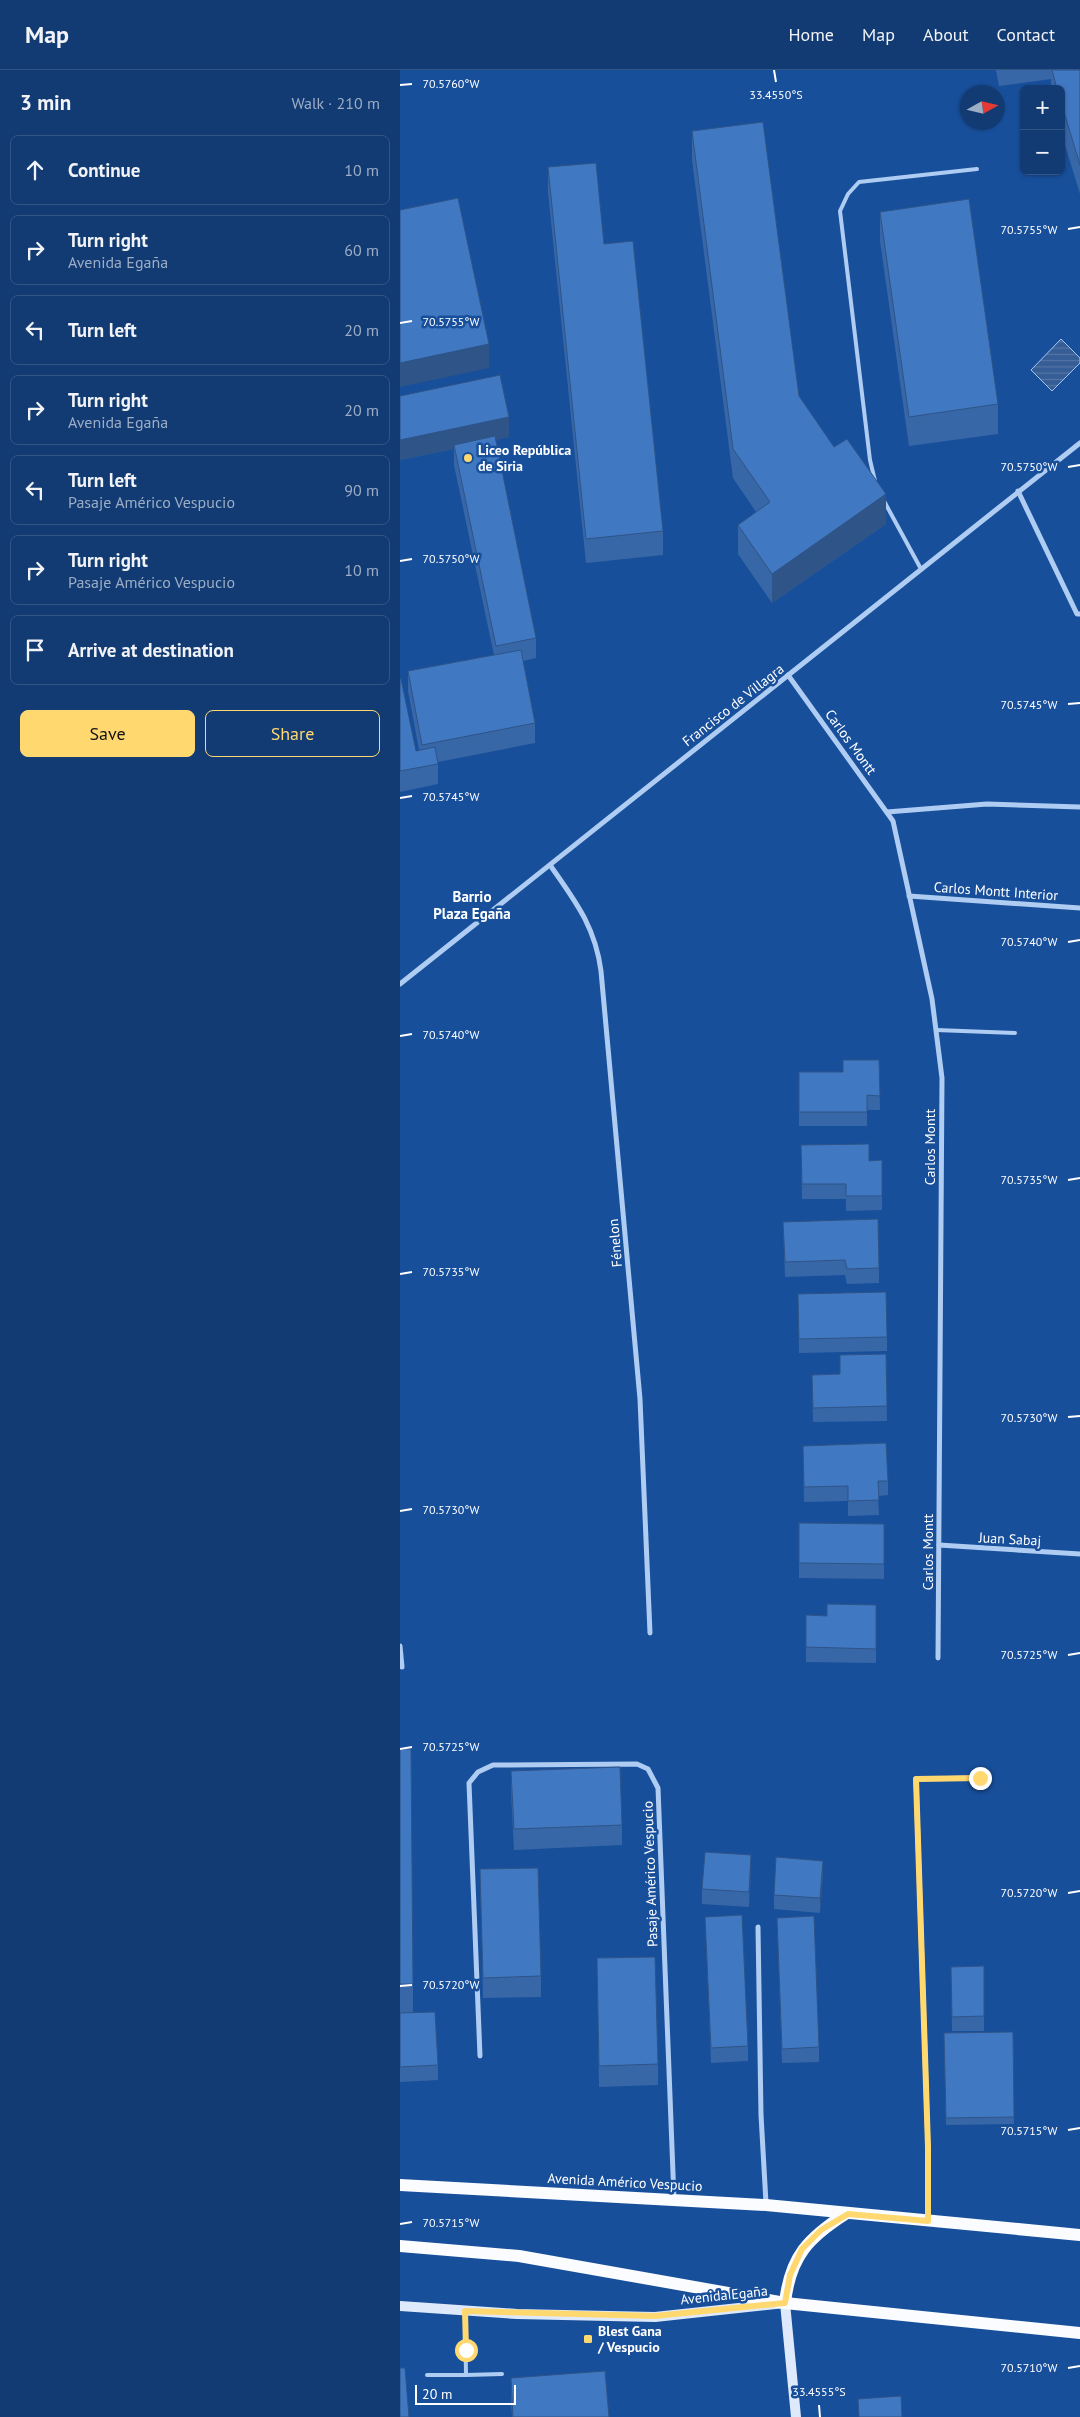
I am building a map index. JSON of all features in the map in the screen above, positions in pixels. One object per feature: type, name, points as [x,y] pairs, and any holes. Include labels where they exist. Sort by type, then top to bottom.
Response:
[{"type":"main road","name":"Avenida Américo Vespucio","points":[[400,2185],[766,2205],[848,2214]]},
{"type":"main road","points":[[400,2246],[519,2256],[785,2303],[790,2275],[802,2249],[821,2230],[848,2214],[1080,2235]]},
{"type":"main road","name":"Avenida Egaña","points":[[785,2303],[1080,2333]]},
{"type":"street","name":"Francisco de Villagra","points":[[400,984],[1080,443]]},
{"type":"street","points":[[1018,491],[1077,614],[1080,614]]},
{"type":"street","name":"Carlos Montt","points":[[788,675],[893,821],[932,999],[942,1078],[938,1658]]},
{"type":"street","points":[[887,812],[987,804],[1080,807]]},
{"type":"street","name":"Fénelon","points":[[550,865],[586,916],[594,935],[601,970],[640,1399],[650,1633]]},
{"type":"street","name":"Carlos Montt Interior","points":[[910,896],[1080,908]]},
{"type":"street","name":"Juan Sabaj","points":[[939,1545],[1080,1554]]},
{"type":"street","points":[[400,1646],[402,1667]]},
{"type":"street","name":"Pasaje Américo Vespucio","points":[[480,2056],[470,1783],[478,1772],[493,1765],[638,1764],[648,1770],[658,1788],[674,2200]]},
{"type":"street","points":[[928,2221],[928,2147],[916,1779],[980,1778]]},
{"type":"street","points":[[758,1927],[760,2115],[766,2205]]},
{"type":"street","points":[[785,2303],[796,2417]]},
{"type":"street","name":"Avenida Egaña","points":[[400,2306],[465,2311],[655,2316],[785,2303]]},
{"type":"lane","points":[[876,488],[870,460],[840,211],[848,194],[859,182],[978,169]]},
{"type":"lane","points":[[881,496],[921,569]]},
{"type":"lane","points":[[936,1030],[1015,1033]]},
{"type":"lane","points":[[465,2311],[466,2375]]},
{"type":"lane","points":[[427,2375],[502,2374]]},
{"type":"water","points":[[1061,339],[1080,358],[1080,363],[1052,391],[1031,370]]},
{"type":"building","points":[[1052,70],[1080,70],[1080,165],[1065,115],[1065,85],[1056,85]]},
{"type":"building","points":[[763,122],[799,396],[834,447],[847,439],[886,494],[772,574],[738,525],[770,502],[733,449],[692,131]]},
{"type":"building","points":[[596,163],[604,244],[633,241],[663,531],[586,539],[548,167]]},
{"type":"building","points":[[458,198],[489,344],[400,363],[400,210]]},
{"type":"building","points":[[969,199],[998,404],[909,417],[880,212]]},
{"type":"building","points":[[500,375],[509,417],[400,440],[400,396]]},
{"type":"building","points":[[495,436],[536,638],[496,646],[454,445]]},
{"type":"building","points":[[521,650],[535,723],[422,745],[408,671]]},
{"type":"building","points":[[400,679],[416,751],[435,747],[438,764],[400,771]]},
{"type":"building","points":[[843,1060],[879,1060],[880,1096],[867,1095],[867,1112],[799,1112],[799,1072],[843,1072]]},
{"type":"building","points":[[869,1144],[869,1161],[882,1160],[882,1196],[846,1196],[846,1184],[802,1184],[801,1145]]},
{"type":"building","points":[[878,1219],[879,1268],[847,1269],[845,1260],[785,1262],[783,1222]]},
{"type":"building","points":[[886,1292],[887,1337],[799,1339],[798,1294]]},
{"type":"building","points":[[886,1354],[887,1406],[813,1408],[812,1375],[840,1374],[840,1355]]},
{"type":"building","points":[[886,1443],[888,1481],[878,1481],[879,1500],[848,1501],[848,1486],[804,1487],[803,1446]]},
{"type":"building","points":[[799,1523],[884,1524],[884,1564],[799,1563]]},
{"type":"building","points":[[827,1604],[876,1605],[876,1649],[806,1647],[806,1615],[827,1616]]},
{"type":"building","points":[[400,1749],[411,1749],[413,1984],[400,1984]]},
{"type":"building","points":[[620,1767],[622,1825],[514,1829],[511,1771]]},
{"type":"building","points":[[705,1852],[751,1855],[749,1892],[702,1889]]},
{"type":"building","points":[[776,1857],[823,1861],[820,1898],[774,1895]]},
{"type":"building","points":[[538,1868],[541,1976],[483,1978],[480,1869]]},
{"type":"building","points":[[742,1915],[748,2046],[711,2048],[705,1917]]},
{"type":"building","points":[[814,1916],[819,2047],[782,2049],[777,1918]]},
{"type":"building","points":[[655,1957],[658,2064],[599,2066],[597,1958]]},
{"type":"building","points":[[984,1966],[984,2016],[952,2017],[951,1967]]},
{"type":"building","points":[[435,2012],[438,2065],[400,2067],[400,2013]]},
{"type":"building","points":[[1013,2032],[1014,2117],[946,2118],[944,2033]]},
{"type":"building","points":[[400,2368],[405,2368],[409,2417],[400,2417]]},
{"type":"building","points":[[605,2371],[609,2417],[513,2417],[511,2378]]},
{"type":"building","points":[[901,2396],[902,2417],[859,2417],[858,2399]]},
{"type":"place","name":"Liceo República de Siria","points":[[468,458]]},
{"type":"place","name":"Blest Gana / Vespucio","points":[[588,2339]]},
{"type":"district","name":"Barrio Plaza Egaña","points":[[472,904]]},
{"type":"route","points":[[466,2350],[465,2311],[586,2316],[655,2316],[722,2311],[785,2303],[790,2275],[802,2249],[821,2230],[848,2214],[928,2221],[928,2147],[916,1779],[980,1778]]}]
